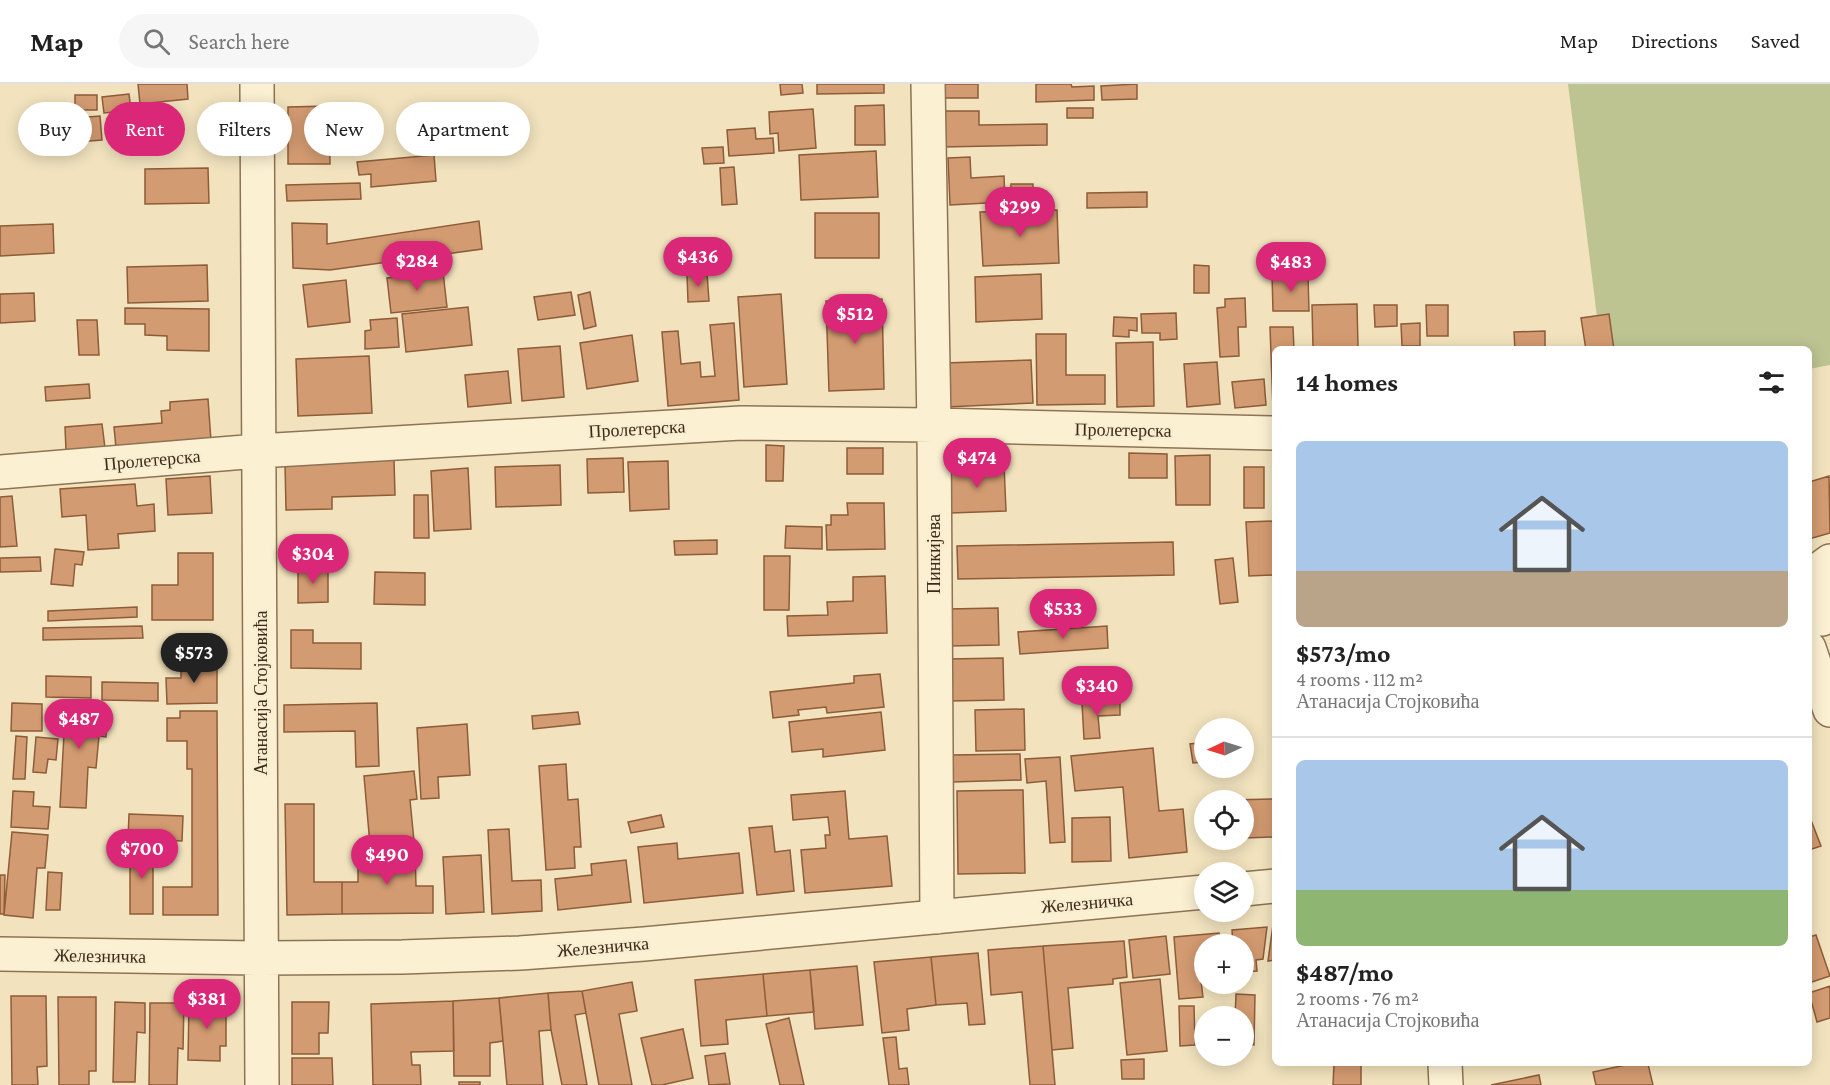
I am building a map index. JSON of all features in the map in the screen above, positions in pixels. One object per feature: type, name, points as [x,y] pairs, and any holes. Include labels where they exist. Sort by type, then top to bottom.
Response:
[{"type":"street","name":"Атанасија Стојковића","points":[[257,84],[262,1085]]},
{"type":"street","name":"Пинкијева","points":[[928,84],[934,426],[937,917]]},
{"type":"street","name":"Пролетерска","points":[[0,472],[258,451],[741,423],[1272,434]]},
{"type":"street","points":[[1820,620],[1819,569],[1830,561]]},
{"type":"street","points":[[1812,657],[1830,710]]},
{"type":"street","points":[[1254,888],[1272,886]]},
{"type":"street","name":"Железничка","points":[[0,954],[263,958],[402,957],[577,950],[1194,893]]},
{"type":"street","points":[[1445,1066],[1446,1085]]},
{"type":"green space","points":[[1568,84],[1830,84],[1830,365],[1812,368],[1812,346],[1601,346]]},
{"type":"building","points":[[138,84],[187,84],[188,99],[140,102]]},
{"type":"building","points":[[780,84],[802,84],[803,93],[781,95]]},
{"type":"building","points":[[817,84],[884,84],[884,93],[817,94]]},
{"type":"building","points":[[940,84],[978,84],[978,98],[940,98]]},
{"type":"building","points":[[1036,84],[1094,86],[1094,100],[1036,102]]},
{"type":"building","points":[[1137,84],[1137,99],[1102,100],[1101,86]]},
{"type":"building","points":[[129,94],[130,102],[104,102],[104,113],[102,97]]},
{"type":"building","points":[[75,95],[97,95],[97,110],[92,110],[92,102],[75,102]]},
{"type":"building","points":[[884,105],[885,145],[855,145],[855,106]]},
{"type":"building","points":[[292,107],[304,107],[304,156],[330,156],[330,164],[288,164],[288,156],[292,156]]},
{"type":"building","points":[[1067,108],[1093,108],[1093,118],[1067,118]]},
{"type":"building","points":[[813,109],[816,148],[779,151],[778,133],[770,134],[769,112]]},
{"type":"building","points":[[941,111],[979,111],[979,125],[1047,124],[1047,145],[941,147]]},
{"type":"building","points":[[100,116],[102,140],[92,141],[92,117]]},
{"type":"building","points":[[755,128],[756,139],[773,138],[774,153],[729,156],[727,130]]},
{"type":"building","points":[[723,147],[724,163],[704,164],[702,148]]},
{"type":"building","points":[[876,151],[878,197],[801,200],[799,155]]},
{"type":"building","points":[[434,156],[436,181],[371,187],[371,174],[359,175],[357,162]]},
{"type":"building","points":[[970,157],[971,178],[1004,176],[1005,202],[950,205],[948,158]]},
{"type":"building","points":[[734,167],[737,204],[722,205],[720,168]]},
{"type":"building","points":[[208,168],[209,203],[145,204],[145,169]]},
{"type":"building","points":[[360,183],[361,199],[287,201],[286,185]]},
{"type":"building","points":[[1011,184],[1033,184],[1033,203],[1010,202]]},
{"type":"building","points":[[1147,192],[1147,207],[1087,208],[1087,193]]},
{"type":"building","points":[[1057,210],[1059,263],[983,266],[980,212]]},
{"type":"building","points":[[815,213],[879,213],[879,258],[815,258]]},
{"type":"building","points":[[479,221],[482,249],[330,270],[293,268],[292,223],[327,224],[327,244]]},
{"type":"building","points":[[53,224],[54,253],[0,256],[0,226]]},
{"type":"building","points":[[207,265],[208,301],[128,303],[127,267]]},
{"type":"building","points":[[1194,265],[1209,266],[1209,293],[1194,293]]},
{"type":"building","points":[[443,272],[447,307],[391,313],[387,278]]},
{"type":"building","points":[[707,273],[709,301],[688,302],[687,274]]},
{"type":"building","points":[[1041,274],[1042,319],[976,322],[975,277]]},
{"type":"building","points":[[1308,275],[1309,311],[1273,311],[1272,276]]},
{"type":"building","points":[[346,280],[350,322],[308,327],[303,285]]},
{"type":"building","points":[[571,292],[575,315],[538,320],[534,297]]},
{"type":"building","points":[[590,292],[596,326],[584,329],[578,295]]},
{"type":"building","points":[[34,293],[35,321],[0,323],[0,294]]},
{"type":"building","points":[[781,294],[787,384],[744,387],[738,297]]},
{"type":"building","points":[[1245,298],[1246,327],[1238,327],[1239,356],[1220,357],[1217,308],[1225,307],[1225,299]]},
{"type":"building","points":[[882,299],[884,389],[829,391],[826,301]]},
{"type":"building","points":[[1357,304],[1358,346],[1313,346],[1312,305]]},
{"type":"building","points":[[1374,305],[1397,305],[1397,326],[1375,327]]},
{"type":"building","points":[[1426,305],[1448,305],[1448,336],[1427,336]]},
{"type":"building","points":[[468,307],[472,345],[406,352],[402,314]]},
{"type":"building","points":[[125,308],[209,309],[209,351],[167,350],[167,336],[145,335],[145,324],[125,324]]},
{"type":"building","points":[[1176,313],[1177,339],[1160,340],[1160,333],[1142,333],[1141,314]]},
{"type":"building","points":[[1609,314],[1613,346],[1585,346],[1581,318]]},
{"type":"building","points":[[1114,317],[1137,318],[1137,331],[1129,330],[1129,337],[1113,336]]},
{"type":"building","points":[[397,318],[399,347],[365,349],[365,331],[371,330],[370,320]]},
{"type":"building","points":[[77,320],[97,320],[99,355],[79,355]]},
{"type":"building","points":[[734,323],[739,400],[668,406],[662,332],[678,331],[681,364],[700,362],[701,377],[715,376],[710,325]]},
{"type":"building","points":[[1420,323],[1420,346],[1402,346],[1401,324]]},
{"type":"building","points":[[1270,327],[1293,327],[1294,346],[1272,346],[1272,382]]},
{"type":"building","points":[[1545,331],[1545,346],[1515,346],[1514,332]]},
{"type":"building","points":[[1036,334],[1066,334],[1066,375],[1105,375],[1105,404],[1037,405]]},
{"type":"building","points":[[632,335],[638,381],[587,389],[580,343]]},
{"type":"building","points":[[1153,342],[1154,406],[1117,407],[1116,343]]},
{"type":"building","points":[[560,346],[564,397],[522,401],[518,349]]},
{"type":"building","points":[[369,356],[372,413],[298,416],[296,359]]},
{"type":"building","points":[[1031,360],[1033,403],[946,407],[945,363]]},
{"type":"building","points":[[1217,362],[1220,404],[1187,407],[1184,364]]},
{"type":"building","points":[[508,371],[511,403],[468,407],[465,375]]},
{"type":"building","points":[[1264,379],[1266,405],[1235,408],[1232,382]]},
{"type":"building","points":[[89,384],[90,398],[46,401],[45,387]]},
{"type":"building","points":[[208,399],[211,441],[116,448],[114,427],[162,423],[161,411],[170,410],[170,402]]},
{"type":"building","points":[[102,424],[105,448],[66,451],[65,427]]},
{"type":"building","points":[[766,445],[784,446],[783,481],[766,481]]},
{"type":"building","points":[[847,448],[883,448],[883,474],[847,474]]},
{"type":"building","points":[[1129,453],[1167,454],[1167,478],[1129,478]]},
{"type":"building","points":[[1210,455],[1210,505],[1176,505],[1175,456]]},
{"type":"building","points":[[623,458],[624,492],[588,493],[587,459]]},
{"type":"building","points":[[394,460],[395,495],[332,497],[332,509],[286,510],[285,463]]},
{"type":"building","points":[[668,461],[669,509],[630,511],[628,462]]},
{"type":"building","points":[[560,465],[561,505],[496,507],[495,467]]},
{"type":"building","points":[[1004,465],[1006,511],[951,513],[949,467]]},
{"type":"building","points":[[1244,467],[1264,467],[1264,508],[1244,508]]},
{"type":"building","points":[[468,468],[471,529],[434,531],[431,471]]},
{"type":"building","points":[[210,476],[212,513],[168,515],[166,479]]},
{"type":"building","points":[[1829,476],[1830,533],[1812,538],[1812,481]]},
{"type":"building","points":[[135,484],[137,506],[154,504],[155,531],[118,534],[119,548],[88,550],[86,515],[62,517],[60,489]]},
{"type":"building","points":[[414,495],[428,495],[429,538],[414,538]]},
{"type":"building","points":[[12,496],[17,546],[0,547],[0,497]]},
{"type":"building","points":[[847,503],[884,503],[885,549],[827,550],[826,525],[831,525],[831,515],[848,515]]},
{"type":"building","points":[[1272,521],[1272,575],[1249,576],[1246,522]]},
{"type":"building","points":[[786,526],[822,527],[822,549],[785,548]]},
{"type":"building","points":[[717,540],[717,554],[675,555],[674,541]]},
{"type":"building","points":[[1173,542],[1174,575],[958,579],[957,546]]},
{"type":"building","points":[[55,549],[84,552],[82,565],[75,564],[73,586],[51,584]]},
{"type":"building","points":[[178,553],[213,553],[213,620],[152,620],[152,585],[178,585]]},
{"type":"building","points":[[764,556],[790,556],[789,610],[764,610]]},
{"type":"building","points":[[40,557],[41,571],[0,572],[0,558]]},
{"type":"building","points":[[1233,558],[1238,602],[1220,604],[1215,560]]},
{"type":"building","points":[[328,567],[328,602],[298,603],[298,568]]},
{"type":"building","points":[[375,572],[425,573],[425,605],[374,604]]},
{"type":"building","points":[[885,576],[887,633],[788,636],[787,616],[828,615],[827,602],[853,601],[853,577]]},
{"type":"building","points":[[137,607],[137,617],[48,621],[48,611]]},
{"type":"building","points":[[998,608],[999,645],[948,646],[948,609]]},
{"type":"building","points":[[142,626],[143,638],[43,640],[43,628]]},
{"type":"building","points":[[1107,626],[1108,648],[1020,654],[1018,632]]},
{"type":"building","points":[[291,630],[313,630],[313,643],[361,643],[361,669],[291,668]]},
{"type":"building","points":[[1003,658],[1004,700],[949,701],[948,659]]},
{"type":"building","points":[[181,662],[217,662],[217,703],[167,704],[166,678],[181,678]]},
{"type":"building","points":[[880,674],[884,707],[827,713],[826,707],[798,710],[799,715],[773,718],[770,692],[854,683],[854,676]]},
{"type":"building","points":[[46,676],[91,677],[91,698],[46,697]]},
{"type":"building","points":[[102,682],[158,683],[158,701],[102,700]]},
{"type":"building","points":[[1120,702],[1120,715],[1098,716],[1100,738],[1084,739],[1082,704]]},
{"type":"building","points":[[12,703],[42,704],[42,731],[11,731]]},
{"type":"building","points":[[377,703],[379,766],[356,767],[355,731],[284,732],[284,705]]},
{"type":"building","points":[[60,705],[107,708],[106,737],[99,736],[96,768],[88,767],[86,808],[60,807],[64,734],[58,734]]},
{"type":"building","points":[[1024,709],[1025,750],[976,751],[975,710]]},
{"type":"building","points":[[180,711],[217,711],[218,915],[163,915],[163,887],[192,887],[192,769],[187,769],[187,741],[167,741],[167,718],[180,718]]},
{"type":"building","points":[[578,712],[580,724],[533,729],[532,716]]},
{"type":"building","points":[[881,712],[885,750],[823,757],[823,749],[792,752],[789,722]]},
{"type":"building","points":[[467,724],[470,775],[438,777],[439,798],[421,799],[417,728]]},
{"type":"building","points":[[16,736],[27,737],[25,779],[13,779]]},
{"type":"building","points":[[36,737],[58,739],[56,760],[48,759],[46,773],[33,772]]},
{"type":"building","points":[[1194,743],[1194,763],[1193,763],[1190,744]]},
{"type":"building","points":[[1153,748],[1159,811],[1183,809],[1187,852],[1129,858],[1123,787],[1075,791],[1071,756]]},
{"type":"building","points":[[1020,754],[1021,780],[953,782],[952,755]]},
{"type":"building","points":[[1060,757],[1065,842],[1050,843],[1046,781],[1027,783],[1025,759]]},
{"type":"building","points":[[566,764],[568,800],[578,799],[581,847],[574,847],[575,868],[546,870],[539,766]]},
{"type":"building","points":[[414,771],[417,799],[410,800],[414,841],[370,845],[364,776]]},
{"type":"building","points":[[1023,790],[1025,873],[958,874],[957,791]]},
{"type":"building","points":[[13,791],[34,792],[33,806],[50,807],[48,829],[11,827]]},
{"type":"building","points":[[845,791],[849,839],[887,836],[892,886],[805,893],[801,850],[826,848],[825,835],[830,835],[828,817],[793,820],[791,795]]},
{"type":"building","points":[[1254,799],[1272,799],[1272,837],[1254,838]]},
{"type":"building","points":[[285,804],[314,804],[314,882],[342,882],[342,914],[287,915]]},
{"type":"building","points":[[129,814],[183,816],[182,841],[128,839]]},
{"type":"building","points":[[661,815],[664,827],[631,833],[628,822]]},
{"type":"building","points":[[1110,817],[1111,861],[1072,862],[1072,818]]},
{"type":"building","points":[[1812,823],[1821,846],[1812,849]]},
{"type":"building","points":[[772,826],[775,852],[790,850],[794,891],[757,895],[749,828]]},
{"type":"building","points":[[509,829],[512,881],[541,880],[542,911],[492,914],[488,830]]},
{"type":"building","points":[[12,832],[48,835],[45,868],[37,868],[33,918],[4,915]]},
{"type":"building","points":[[677,843],[678,859],[739,853],[743,893],[644,903],[638,847]]},
{"type":"building","points":[[130,845],[153,845],[153,914],[130,914]]},
{"type":"building","points":[[415,850],[416,886],[433,886],[433,913],[342,914],[342,882],[358,882],[358,851]]},
{"type":"building","points":[[481,855],[484,912],[446,914],[443,857]]},
{"type":"building","points":[[626,860],[631,902],[558,910],[555,879],[592,875],[591,864]]},
{"type":"building","points":[[48,872],[62,873],[60,910],[46,910]]},
{"type":"building","points":[[0,875],[5,875],[4,914],[0,914]]},
{"type":"building","points":[[1267,927],[1263,959],[1256,960],[1257,971],[1254,971],[1254,934],[1232,934],[1232,930]]},
{"type":"building","points":[[1272,932],[1272,960],[1268,961]]},
{"type":"building","points":[[1194,935],[1194,994],[1203,994],[1203,997],[1179,999],[1174,937]]},
{"type":"building","points":[[1816,935],[1830,976],[1812,982],[1812,936]]},
{"type":"building","points":[[1166,936],[1170,974],[1133,978],[1129,940]]},
{"type":"building","points":[[1124,941],[1127,977],[1113,979],[1113,984],[1068,988],[1073,1048],[1052,1050],[1043,946]]},
{"type":"building","points":[[1043,946],[1055,1085],[1030,1085],[1022,992],[991,995],[988,950]]},
{"type":"building","points":[[978,953],[985,1024],[969,1025],[967,1003],[936,1005],[931,957]]},
{"type":"building","points":[[931,957],[936,1005],[907,1009],[909,1030],[882,1033],[874,962]]},
{"type":"building","points":[[857,966],[863,1025],[815,1029],[810,970]]},
{"type":"building","points":[[810,970],[814,1012],[767,1016],[763,974]]},
{"type":"building","points":[[763,974],[767,1016],[726,1020],[728,1044],[701,1046],[695,980]]},
{"type":"building","points":[[1160,979],[1167,1051],[1127,1055],[1120,983]]},
{"type":"building","points":[[632,982],[637,1011],[619,1014],[632,1085],[599,1085],[582,991]]},
{"type":"building","points":[[1830,986],[1830,1018],[1817,1022],[1812,1004],[1812,992]]},
{"type":"building","points":[[582,991],[586,1013],[575,1015],[587,1085],[562,1085],[551,1030],[548,993]]},
{"type":"building","points":[[548,993],[551,1030],[539,1031],[543,1085],[507,1085],[499,998]]},
{"type":"building","points":[[1236,994],[1255,995],[1254,1045],[1254,1006],[1235,1006]]},
{"type":"building","points":[[11,996],[46,996],[47,1066],[37,1067],[38,1085],[12,1085]]},
{"type":"building","points":[[58,997],[96,997],[96,1071],[89,1071],[89,1085],[59,1085]]},
{"type":"building","points":[[499,998],[503,1041],[490,1043],[490,1076],[454,1076],[453,1001]]},
{"type":"building","points":[[453,1001],[454,1051],[411,1052],[412,1065],[420,1065],[421,1085],[373,1085],[371,1004]]},
{"type":"building","points":[[115,1002],[145,1003],[145,1033],[137,1032],[135,1082],[113,1082]]},
{"type":"building","points":[[189,1002],[226,1002],[226,1046],[220,1046],[220,1061],[188,1060]]},
{"type":"building","points":[[292,1002],[329,1002],[328,1033],[319,1033],[319,1054],[292,1054]]},
{"type":"building","points":[[150,1003],[184,1003],[183,1049],[178,1048],[177,1085],[149,1085]]},
{"type":"building","points":[[1179,1006],[1194,1006],[1194,1045],[1180,1046]]},
{"type":"building","points":[[789,1018],[804,1085],[780,1085],[766,1024]]},
{"type":"building","points":[[683,1029],[693,1078],[652,1085],[641,1038]]},
{"type":"building","points":[[896,1037],[899,1069],[907,1068],[909,1085],[889,1085],[883,1038]]},
{"type":"building","points":[[725,1053],[730,1084],[709,1085],[705,1056]]},
{"type":"building","points":[[292,1058],[332,1058],[333,1085],[292,1085]]},
{"type":"building","points":[[1144,1059],[1144,1079],[1122,1079],[1121,1060]]},
{"type":"building","points":[[1334,1066],[1361,1066],[1361,1085],[1333,1085]]},
{"type":"building","points":[[1621,1066],[1648,1066],[1653,1085],[1596,1085],[1593,1072]]},
{"type":"building","points":[[1539,1075],[1541,1085],[1491,1085]]},
{"type":"building","points":[[459,1082],[480,1082],[480,1085],[459,1085]]}]
